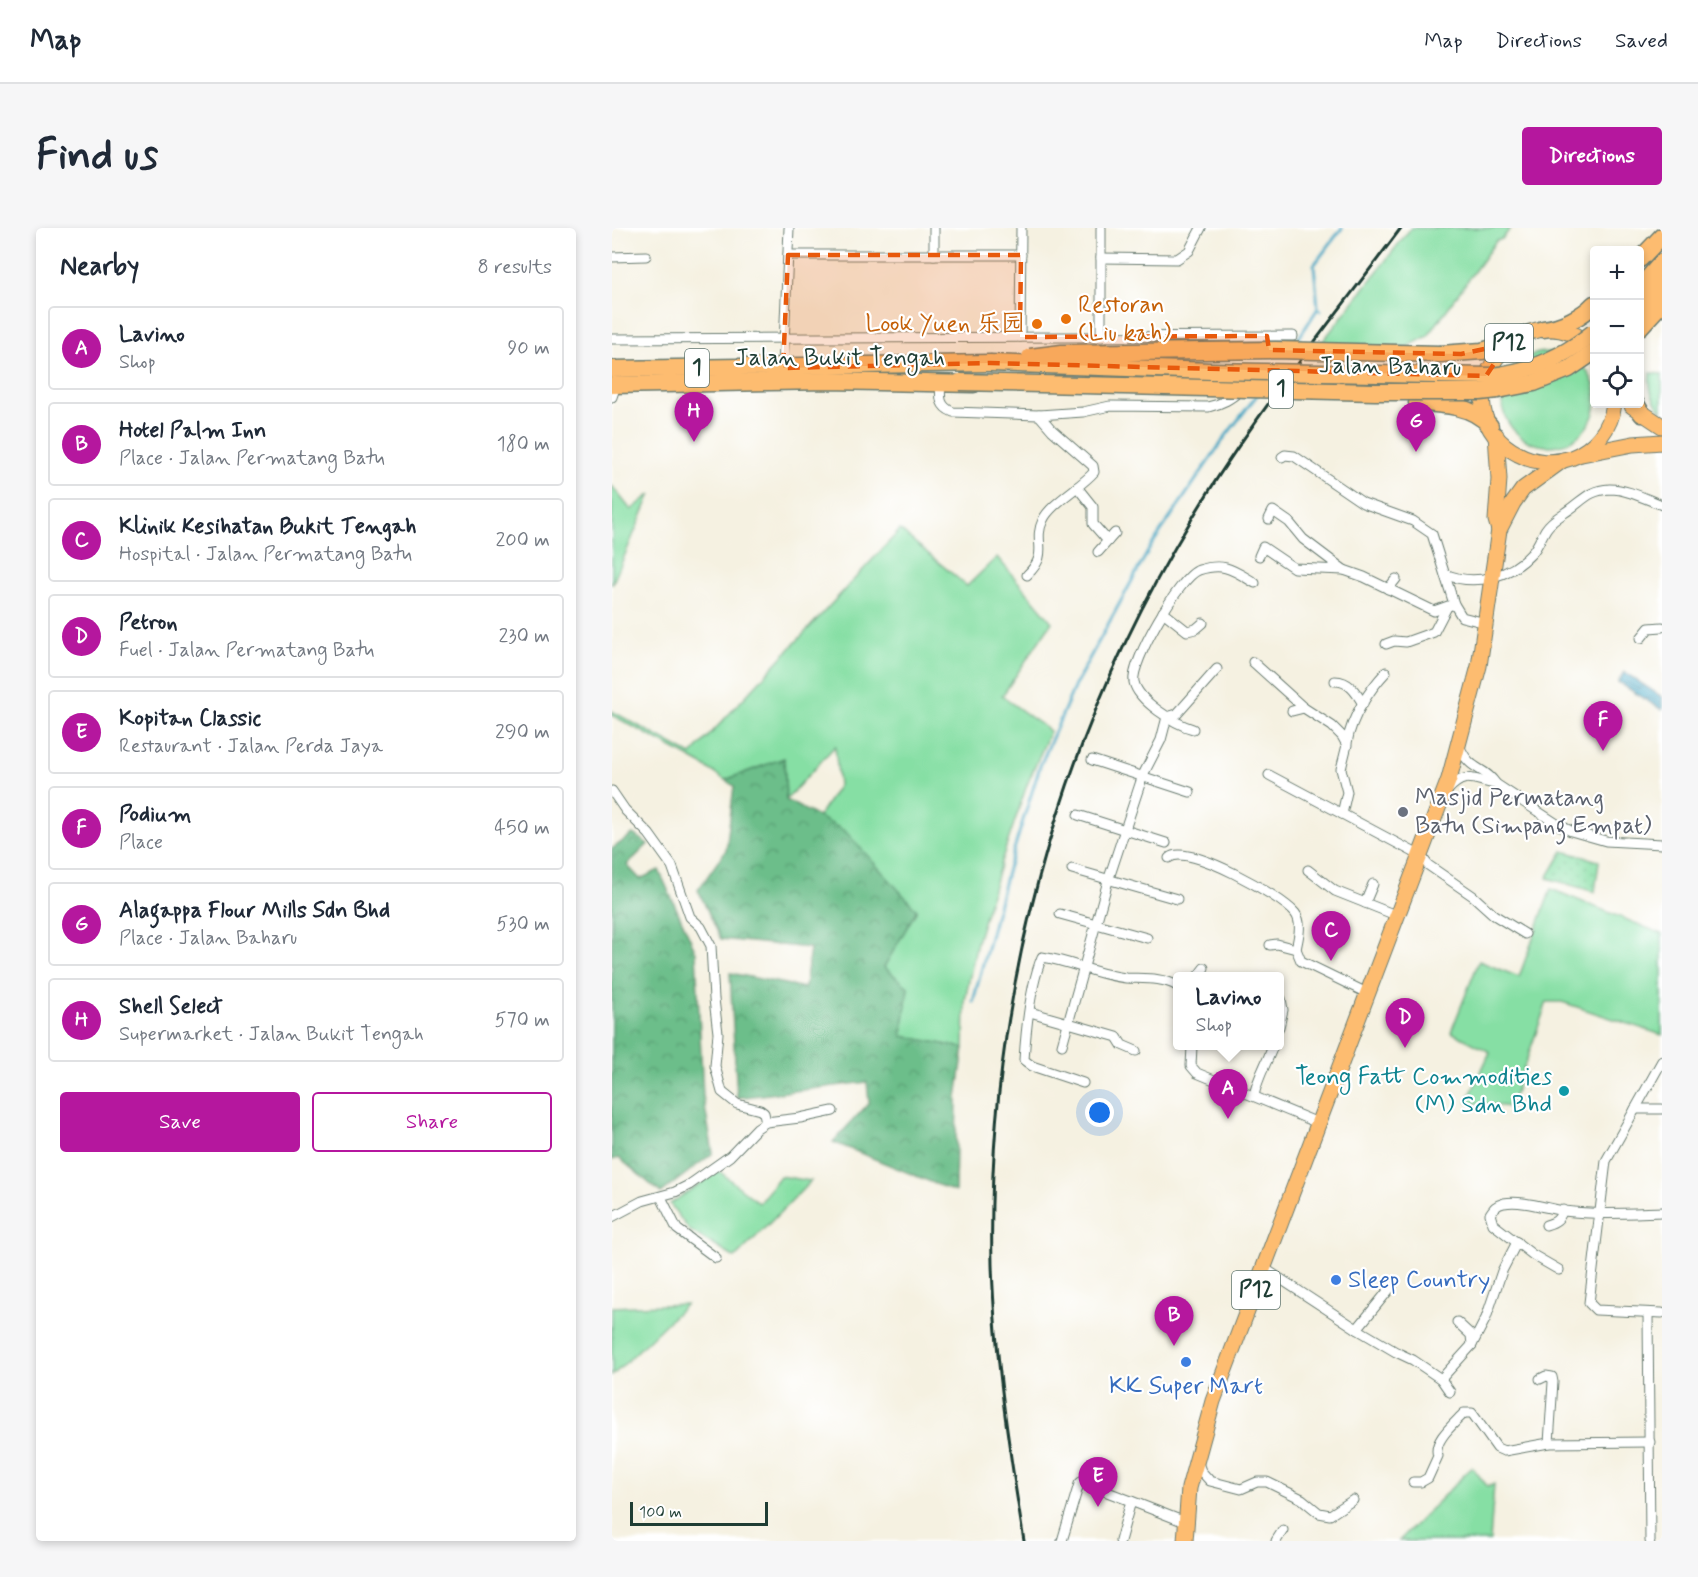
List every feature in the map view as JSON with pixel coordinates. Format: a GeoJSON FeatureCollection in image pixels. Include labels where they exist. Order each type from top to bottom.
{"type":"FeatureCollection","features":[{"type":"Feature","properties":{"kind":"highway"},"geometry":{"type":"LineString","coordinates":[[1644,255],[1662,236]]}},
{"type":"Feature","properties":{"kind":"highway"},"geometry":{"type":"LineString","coordinates":[[1644,282],[1662,262]]}},
{"type":"Feature","properties":{"kind":"highway"},"geometry":{"type":"LineString","coordinates":[[1644,304],[1662,284]]}},
{"type":"Feature","properties":{"kind":"highway"},"geometry":{"type":"LineString","coordinates":[[1644,323],[1662,303]]}},
{"type":"Feature","properties":{"kind":"highway"},"geometry":{"type":"LineString","coordinates":[[1543,329],[1576,318],[1590,307]]}},
{"type":"Feature","properties":{"kind":"highway","name":"Jalan Baharu"},"geometry":{"type":"LineString","coordinates":[[973,363],[1256,372],[1491,376],[1538,365],[1567,351],[1590,335]]}},
{"type":"Feature","properties":{"kind":"highway"},"geometry":{"type":"LineString","coordinates":[[990,363],[1062,352],[1275,350],[1440,354],[1482,351],[1508,344]]}},
{"type":"Feature","properties":{"kind":"highway","name":"Jalan Baharu"},"geometry":{"type":"LineString","coordinates":[[960,382],[1375,392],[1480,392],[1534,383],[1569,369],[1590,353]]}},
{"type":"Feature","properties":{"kind":"highway","name":"Jalan Bukit Tengah"},"geometry":{"type":"LineString","coordinates":[[613,384],[783,368],[973,363]]}},
{"type":"Feature","properties":{"kind":"highway"},"geometry":{"type":"LineString","coordinates":[[960,382],[1071,395],[1242,397],[1445,405],[1478,416],[1493,431]]}},
{"type":"Feature","properties":{"kind":"highway","name":"Jalan Bukit Tengah"},"geometry":{"type":"LineString","coordinates":[[613,384],[960,382]]}},
{"type":"Feature","properties":{"kind":"main road","name":"P12"},"geometry":{"type":"LineString","coordinates":[[1499,530],[1496,520],[1499,479],[1493,431],[1483,403],[1485,378],[1492,363],[1508,344],[1521,336],[1543,329],[1570,333],[1590,345]]}},
{"type":"Feature","properties":{"kind":"main road","name":"P12"},"geometry":{"type":"LineString","coordinates":[[1493,431],[1507,447],[1521,456],[1546,462],[1563,460],[1580,454],[1593,444],[1604,432],[1613,408]]}},
{"type":"Feature","properties":{"kind":"main road"},"geometry":{"type":"LineString","coordinates":[[1639,409],[1662,426]]}},
{"type":"Feature","properties":{"kind":"main road"},"geometry":{"type":"LineString","coordinates":[[1580,454],[1633,444],[1662,442]]}},
{"type":"Feature","properties":{"kind":"main road","name":"P12"},"geometry":{"type":"LineString","coordinates":[[1185,1541],[1189,1488],[1214,1401],[1421,856],[1459,745],[1477,673],[1499,530],[1523,489],[1563,460]]}},
{"type":"Feature","properties":{"kind":"street"},"geometry":{"type":"LineString","coordinates":[[783,368],[789,228]]}},
{"type":"Feature","properties":{"kind":"street"},"geometry":{"type":"LineString","coordinates":[[934,228],[934,255]]}},
{"type":"Feature","properties":{"kind":"street"},"geometry":{"type":"LineString","coordinates":[[1020,337],[1021,228]]}},
{"type":"Feature","properties":{"kind":"street"},"geometry":{"type":"LineString","coordinates":[[1101,228],[1101,337]]}},
{"type":"Feature","properties":{"kind":"street"},"geometry":{"type":"LineString","coordinates":[[1101,258],[1177,259],[1189,251],[1200,228]]}},
{"type":"Feature","properties":{"kind":"street"},"geometry":{"type":"LineString","coordinates":[[788,255],[1020,255]]}},
{"type":"Feature","properties":{"kind":"street"},"geometry":{"type":"LineString","coordinates":[[612,257],[646,256]]}},
{"type":"Feature","properties":{"kind":"street"},"geometry":{"type":"LineString","coordinates":[[941,382],[940,401],[946,410],[953,412],[1039,415],[1083,412],[1110,406],[1208,407],[1230,399],[1253,378],[1267,352],[1267,336]]}},
{"type":"Feature","properties":{"kind":"street"},"geometry":{"type":"LineString","coordinates":[[612,339],[1293,336]]}},
{"type":"Feature","properties":{"kind":"street"},"geometry":{"type":"LineString","coordinates":[[1027,575],[1037,566],[1040,556],[1039,532],[1043,518],[1094,472],[1093,466],[1046,425],[1039,415]]}},
{"type":"Feature","properties":{"kind":"street"},"geometry":{"type":"LineString","coordinates":[[1282,457],[1285,454],[1294,456],[1363,503],[1413,521],[1432,534],[1445,574],[1450,605],[1462,617],[1486,623]]}},
{"type":"Feature","properties":{"kind":"street"},"geometry":{"type":"LineString","coordinates":[[1077,487],[1093,507],[1093,524],[1108,541]]}},
{"type":"Feature","properties":{"kind":"street"},"geometry":{"type":"LineString","coordinates":[[1445,574],[1457,579],[1492,579],[1508,572],[1531,554],[1543,538],[1546,529],[1561,514],[1569,511],[1585,496],[1608,489],[1620,490],[1662,505]]}},
{"type":"Feature","properties":{"kind":"street"},"geometry":{"type":"LineString","coordinates":[[1269,519],[1273,511],[1288,522],[1302,539],[1344,570],[1434,611],[1450,605]]}},
{"type":"Feature","properties":{"kind":"street"},"geometry":{"type":"LineString","coordinates":[[1098,552],[1116,533]]}},
{"type":"Feature","properties":{"kind":"street"},"geometry":{"type":"LineString","coordinates":[[1259,556],[1263,547],[1294,568],[1344,570]]}},
{"type":"Feature","properties":{"kind":"street"},"geometry":{"type":"LineString","coordinates":[[1193,729],[1167,717],[1144,700],[1133,680],[1136,665],[1169,600],[1197,570],[1225,566],[1255,583]]}},
{"type":"Feature","properties":{"kind":"street"},"geometry":{"type":"LineString","coordinates":[[1388,589],[1396,579]]}},
{"type":"Feature","properties":{"kind":"street"},"geometry":{"type":"LineString","coordinates":[[1386,644],[1394,640],[1406,642],[1434,632],[1450,605]]}},
{"type":"Feature","properties":{"kind":"street"},"geometry":{"type":"LineString","coordinates":[[1163,612],[1187,631],[1196,629],[1203,623]]}},
{"type":"Feature","properties":{"kind":"street"},"geometry":{"type":"LineString","coordinates":[[1641,638],[1649,628],[1662,627]]}},
{"type":"Feature","properties":{"kind":"street"},"geometry":{"type":"LineString","coordinates":[[1252,662],[1304,708],[1332,726],[1347,745]]}},
{"type":"Feature","properties":{"kind":"street"},"geometry":{"type":"LineString","coordinates":[[1167,717],[1177,714],[1217,669]]}},
{"type":"Feature","properties":{"kind":"street"},"geometry":{"type":"LineString","coordinates":[[1342,814],[1347,792],[1341,769],[1349,731],[1374,684],[1386,672]]}},
{"type":"Feature","properties":{"kind":"street"},"geometry":{"type":"LineString","coordinates":[[1335,681],[1343,681],[1353,689],[1364,704]]}},
{"type":"Feature","properties":{"kind":"street"},"geometry":{"type":"LineString","coordinates":[[1292,711],[1304,708]]}},
{"type":"Feature","properties":{"kind":"street"},"geometry":{"type":"LineString","coordinates":[[1062,1045],[1108,881],[1143,775],[1161,740],[1167,717]]}},
{"type":"Feature","properties":{"kind":"street"},"geometry":{"type":"LineString","coordinates":[[1459,745],[1468,762],[1557,825],[1606,841],[1662,844]]}},
{"type":"Feature","properties":{"kind":"street"},"geometry":{"type":"LineString","coordinates":[[1092,760],[1190,792]]}},
{"type":"Feature","properties":{"kind":"street"},"geometry":{"type":"LineString","coordinates":[[1269,775],[1421,856],[1428,865],[1473,896],[1494,915],[1525,934]]}},
{"type":"Feature","properties":{"kind":"street"},"geometry":{"type":"LineString","coordinates":[[1443,795],[1463,778],[1469,777],[1497,784]]}},
{"type":"Feature","properties":{"kind":"street"},"geometry":{"type":"LineString","coordinates":[[612,791],[649,834],[672,866],[690,917],[700,927],[711,946],[718,1033],[715,1066],[722,1092],[736,1104],[760,1110],[764,1113],[766,1122]]}},
{"type":"Feature","properties":{"kind":"street"},"geometry":{"type":"LineString","coordinates":[[1078,815],[1166,843]]}},
{"type":"Feature","properties":{"kind":"street"},"geometry":{"type":"LineString","coordinates":[[1169,858],[1180,854],[1196,858],[1238,874],[1270,894],[1296,914],[1299,927],[1296,949],[1301,961],[1369,994]]}},
{"type":"Feature","properties":{"kind":"street"},"geometry":{"type":"LineString","coordinates":[[1072,869],[1177,899]]}},
{"type":"Feature","properties":{"kind":"street"},"geometry":{"type":"LineString","coordinates":[[1308,870],[1335,891],[1398,916]]}},
{"type":"Feature","properties":{"kind":"street"},"geometry":{"type":"LineString","coordinates":[[1365,903],[1373,884]]}},
{"type":"Feature","properties":{"kind":"street"},"geometry":{"type":"LineString","coordinates":[[1060,914],[1096,922],[1147,938]]}},
{"type":"Feature","properties":{"kind":"street"},"geometry":{"type":"LineString","coordinates":[[1270,945],[1277,944],[1296,949]]}},
{"type":"Feature","properties":{"kind":"street"},"geometry":{"type":"LineString","coordinates":[[1083,1083],[1032,1066],[1023,1060],[1038,967],[1042,957],[1124,978],[1173,983]]}},
{"type":"Feature","properties":{"kind":"street"},"geometry":{"type":"LineString","coordinates":[[1030,1012],[1117,1037],[1122,1045],[1136,1051]]}},
{"type":"Feature","properties":{"kind":"street"},"geometry":{"type":"LineString","coordinates":[[1192,1050],[1191,1066],[1197,1073],[1318,1123]]}},
{"type":"Feature","properties":{"kind":"street"},"geometry":{"type":"LineString","coordinates":[[1254,1096],[1257,1081],[1272,1050]]}},
{"type":"Feature","properties":{"kind":"street"},"geometry":{"type":"LineString","coordinates":[[1662,1061],[1606,1161],[1589,1303],[1596,1310],[1662,1313]]}},
{"type":"Feature","properties":{"kind":"street"},"geometry":{"type":"LineString","coordinates":[[1635,1109],[1662,1109]]}},
{"type":"Feature","properties":{"kind":"street"},"geometry":{"type":"LineString","coordinates":[[612,1217],[642,1201],[675,1192],[699,1179],[729,1156],[766,1122],[833,1111]]}},
{"type":"Feature","properties":{"kind":"street"},"geometry":{"type":"LineString","coordinates":[[661,1197],[677,1229],[716,1258]]}},
{"type":"Feature","properties":{"kind":"street"},"geometry":{"type":"LineString","coordinates":[[1559,1270],[1533,1255],[1493,1224],[1490,1214],[1495,1207],[1512,1203],[1600,1213],[1662,1212]]}},
{"type":"Feature","properties":{"kind":"street"},"geometry":{"type":"LineString","coordinates":[[1546,1225],[1560,1219],[1563,1210]]}},
{"type":"Feature","properties":{"kind":"street"},"geometry":{"type":"LineString","coordinates":[[1441,1379],[1472,1345],[1486,1318],[1502,1271],[1516,1242]]}},
{"type":"Feature","properties":{"kind":"street"},"geometry":{"type":"LineString","coordinates":[[1264,1268],[1357,1329],[1413,1360],[1441,1379],[1450,1392]]}},
{"type":"Feature","properties":{"kind":"street"},"geometry":{"type":"LineString","coordinates":[[1357,1329],[1392,1286]]}},
{"type":"Feature","properties":{"kind":"street"},"geometry":{"type":"LineString","coordinates":[[1648,1313],[1650,1541]]}},
{"type":"Feature","properties":{"kind":"street"},"geometry":{"type":"LineString","coordinates":[[1457,1322],[1471,1335],[1472,1345]]}},
{"type":"Feature","properties":{"kind":"street"},"geometry":{"type":"LineString","coordinates":[[1540,1379],[1546,1376],[1552,1377],[1553,1382],[1549,1443]]}},
{"type":"Feature","properties":{"kind":"street"},"geometry":{"type":"LineString","coordinates":[[1413,1482],[1421,1482],[1428,1478],[1438,1456],[1436,1451],[1438,1443],[1464,1413],[1472,1413],[1497,1448],[1504,1451],[1549,1443],[1650,1442]]}},
{"type":"Feature","properties":{"kind":"street"},"geometry":{"type":"LineString","coordinates":[[1196,1458],[1201,1471],[1210,1482],[1241,1489],[1257,1482],[1267,1482],[1302,1498],[1318,1513],[1330,1515],[1353,1500]]}},
{"type":"Feature","properties":{"kind":"street"},"geometry":{"type":"LineString","coordinates":[[1650,1471],[1662,1471]]}},
{"type":"Feature","properties":{"kind":"street"},"geometry":{"type":"LineString","coordinates":[[1062,1541],[1081,1482],[1185,1522]]}},
{"type":"Feature","properties":{"kind":"street"},"geometry":{"type":"LineString","coordinates":[[1120,1541],[1131,1501]]}},
{"type":"Feature","properties":{"kind":"street"},"geometry":{"type":"LineString","coordinates":[[1276,1541],[1283,1530]]}},
{"type":"Feature","properties":{"kind":"highlighted area"},"geometry":{"type":"Polygon","coordinates":[[[788,255],[1021,255],[1020,337],[1267,336],[1269,350],[1461,354],[1507,344],[1486,376],[990,363],[783,368],[788,255]]]}},
{"type":"Feature","properties":{"kind":"green space"},"geometry":{"type":"Polygon","coordinates":[[[1411,228],[1511,228],[1502,239],[1496,241],[1428,336],[1407,347],[1319,346],[1411,228]]]}},
{"type":"Feature","properties":{"kind":"green space"},"geometry":{"type":"Polygon","coordinates":[[[1540,352],[1558,352],[1583,365],[1590,376],[1590,408],[1596,408],[1583,433],[1558,446],[1540,446],[1515,433],[1502,408],[1502,390],[1515,365],[1540,352]]]}},
{"type":"Feature","properties":{"kind":"green space"},"geometry":{"type":"Polygon","coordinates":[[[1650,373],[1662,374],[1662,411],[1652,393],[1650,373]]]}},
{"type":"Feature","properties":{"kind":"green space"},"geometry":{"type":"Polygon","coordinates":[[[612,486],[631,510],[651,494],[612,585],[612,486]]]}},
{"type":"Feature","properties":{"kind":"green space"},"geometry":{"type":"Polygon","coordinates":[[[900,530],[967,586],[997,557],[1052,622],[1002,696],[1050,731],[1027,785],[977,942],[965,1000],[964,1048],[902,1036],[908,987],[884,967],[845,831],[818,817],[839,785],[835,746],[786,800],[784,758],[725,780],[701,764],[612,715],[612,711],[691,755],[900,530]]]}},
{"type":"Feature","properties":{"kind":"green space"},"geometry":{"type":"Polygon","coordinates":[[[784,758],[786,800],[845,831],[917,910],[884,967],[908,987],[902,1036],[964,1048],[957,1098],[955,1192],[833,1142],[869,1103],[867,1082],[737,1098],[730,973],[805,988],[810,948],[721,939],[698,890],[726,850],[734,786],[725,780],[784,758]]]}},
{"type":"Feature","properties":{"kind":"green space"},"geometry":{"type":"Polygon","coordinates":[[[633,834],[648,844],[627,865],[640,879],[659,870],[696,952],[703,1096],[713,1153],[661,1193],[619,1158],[612,1160],[612,849],[633,834]]]}},
{"type":"Feature","properties":{"kind":"green space"},"geometry":{"type":"Polygon","coordinates":[[[1563,851],[1599,861],[1595,892],[1547,878],[1563,851]]]}},
{"type":"Feature","properties":{"kind":"green space"},"geometry":{"type":"Polygon","coordinates":[[[1551,889],[1662,934],[1662,1035],[1562,1002],[1547,1002],[1510,1107],[1467,1102],[1490,1052],[1451,1032],[1479,961],[1519,977],[1551,889]]]}},
{"type":"Feature","properties":{"kind":"green space"},"geometry":{"type":"Polygon","coordinates":[[[719,1171],[759,1203],[780,1176],[811,1181],[735,1258],[689,1230],[670,1204],[719,1171]]]}},
{"type":"Feature","properties":{"kind":"green space"},"geometry":{"type":"Polygon","coordinates":[[[686,1304],[612,1376],[612,1307],[686,1304]]]}},
{"type":"Feature","properties":{"kind":"green space"},"geometry":{"type":"Polygon","coordinates":[[[1472,1467],[1488,1487],[1494,1484],[1490,1541],[1399,1541],[1472,1467]]]}},
{"type":"Feature","properties":{"kind":"water"},"geometry":{"type":"Polygon","coordinates":[[[1624,672],[1662,697],[1662,710],[1618,682],[1624,672]]]}},
{"type":"Feature","properties":{"kind":"waterway"},"geometry":{"type":"LineString","coordinates":[[1321,311],[1318,308],[1314,265],[1342,228]]}},
{"type":"Feature","properties":{"kind":"waterway"},"geometry":{"type":"LineString","coordinates":[[1295,344],[1318,308]]}},
{"type":"Feature","properties":{"kind":"waterway"},"geometry":{"type":"LineString","coordinates":[[973,1002],[1007,872],[1040,766],[1076,683],[1151,546],[1225,437],[1257,395]]}},
{"type":"Feature","properties":{"kind":"railway"},"geometry":{"type":"LineString","coordinates":[[1024,1541],[1008,1438],[996,1334],[992,1265],[993,1167],[1002,1069],[1017,972],[1039,877],[1068,783],[1103,692],[1145,603],[1193,517],[1241,442],[1401,228]]}},
{"type":"Feature","properties":{"kind":"place","name":"Restoran (Liu kah)"},"geometry":{"type":"Point","coordinates":[1066,319]}},
{"type":"Feature","properties":{"kind":"place","name":"Look Yuen 乐园"},"geometry":{"type":"Point","coordinates":[1037,324]}},
{"type":"Feature","properties":{"kind":"place","name":"Shell Select"},"geometry":{"type":"Point","coordinates":[694,442]}},
{"type":"Feature","properties":{"kind":"place","name":"Alagappa Flour Mills Sdn Bhd"},"geometry":{"type":"Point","coordinates":[1416,452]}},
{"type":"Feature","properties":{"kind":"place","name":"Podium"},"geometry":{"type":"Point","coordinates":[1603,751]}},
{"type":"Feature","properties":{"kind":"place","name":"Masjid Permatang Batu (Simpang Empat)"},"geometry":{"type":"Point","coordinates":[1403,812]}},
{"type":"Feature","properties":{"kind":"place","name":"Klinik Kesihatan Bukit Tengah"},"geometry":{"type":"Point","coordinates":[1331,961]}},
{"type":"Feature","properties":{"kind":"place","name":"Petron"},"geometry":{"type":"Point","coordinates":[1405,1048]}},
{"type":"Feature","properties":{"kind":"place","name":"Teong Fatt Commodities (M) Sdn Bhd"},"geometry":{"type":"Point","coordinates":[1564,1091]}},
{"type":"Feature","properties":{"kind":"place","name":"Lavino"},"geometry":{"type":"Point","coordinates":[1228,1119]}},
{"type":"Feature","properties":{"kind":"place","name":"Sleep Country"},"geometry":{"type":"Point","coordinates":[1336,1280]}},
{"type":"Feature","properties":{"kind":"place","name":"Hotel Palm Inn"},"geometry":{"type":"Point","coordinates":[1174,1346]}},
{"type":"Feature","properties":{"kind":"place","name":"KK Super Mart"},"geometry":{"type":"Point","coordinates":[1186,1362]}},
{"type":"Feature","properties":{"kind":"place","name":"Kopitan Classic"},"geometry":{"type":"Point","coordinates":[1098,1507]}}]}
